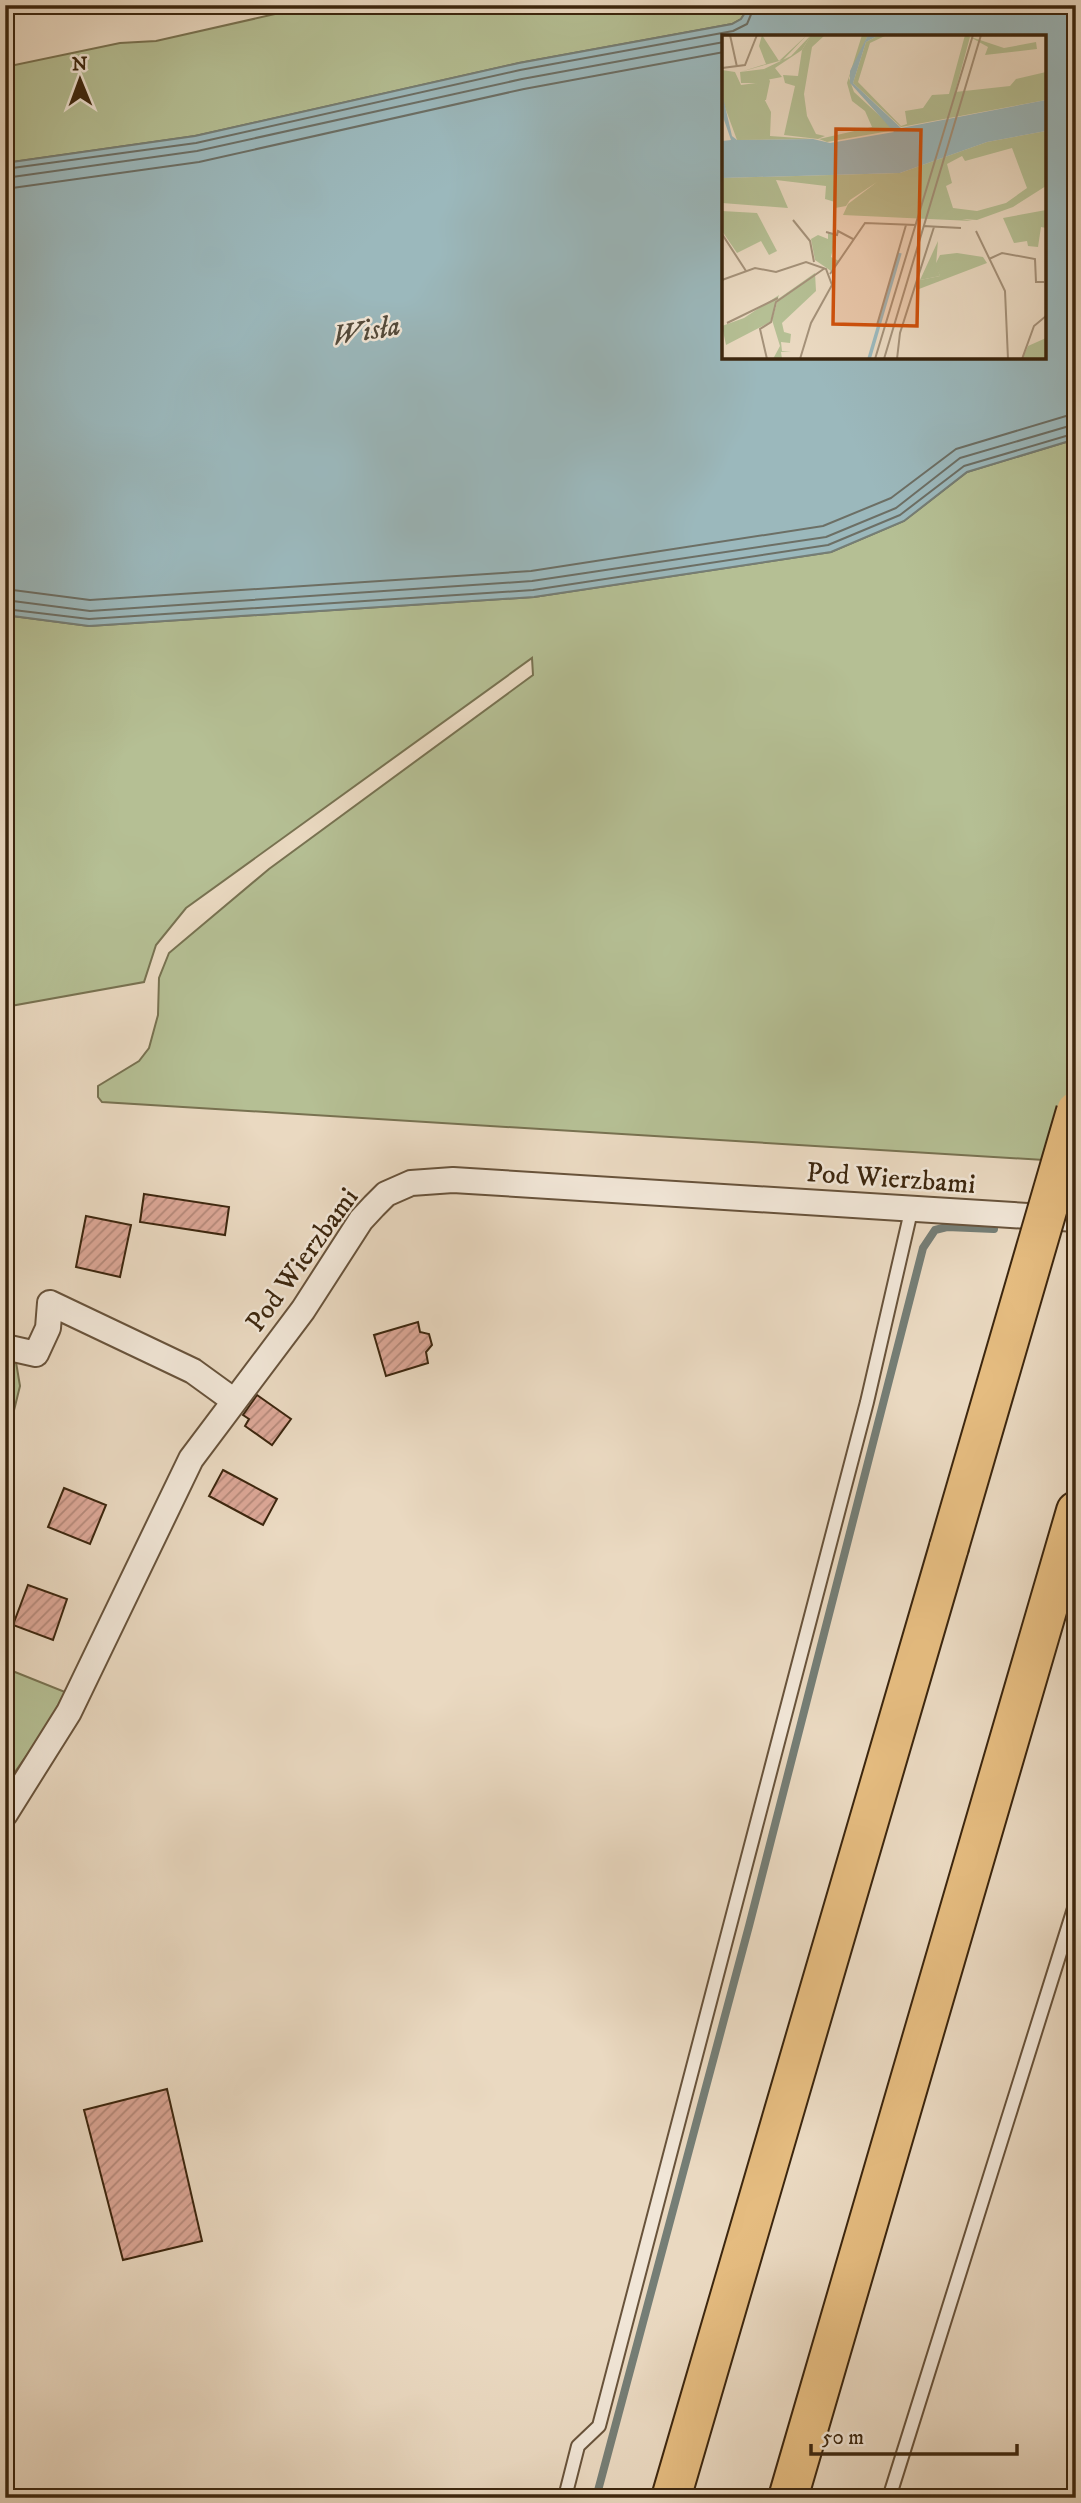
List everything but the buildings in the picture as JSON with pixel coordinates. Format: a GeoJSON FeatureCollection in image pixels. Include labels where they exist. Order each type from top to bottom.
{"type":"FeatureCollection","features":[{"type":"Feature","properties":{"kind":"highway"},"geometry":{"type":"LineString","coordinates":[[671,2498],[1076,1111]]}},
{"type":"Feature","properties":{"kind":"highway"},"geometry":{"type":"LineString","coordinates":[[788,2498],[1072,1523]]}},
{"type":"Feature","properties":{"kind":"street","name":"Pod Wierzbami"},"geometry":{"type":"LineString","coordinates":[[5,1814],[69,1712],[191,1459],[303,1310],[361,1220],[386,1194],[411,1183],[453,1180],[1076,1219]]}},
{"type":"Feature","properties":{"kind":"street"},"geometry":{"type":"LineString","coordinates":[[5,1347],[36,1354],[48,1328],[50,1303],[193,1371],[233,1400]]}},
{"type":"Feature","properties":{"kind":"lane"},"geometry":{"type":"LineString","coordinates":[[566,2493],[578,2446],[599,2426],[603,2412],[867,1402],[912,1207]]}},
{"type":"Feature","properties":{"kind":"lane"},"geometry":{"type":"LineString","coordinates":[[890,2498],[1076,1902]]}},
{"type":"Feature","properties":{"kind":"green space"},"geometry":{"type":"Polygon","coordinates":[[[315,5],[750,5],[741,19],[732,24],[519,63],[195,136],[5,163],[5,67],[120,43],[156,41],[315,5]]]}},
{"type":"Feature","properties":{"kind":"green space"},"geometry":{"type":"Polygon","coordinates":[[[1076,439],[1076,1162],[102,1102],[98,1097],[98,1086],[139,1061],[149,1048],[158,1015],[159,978],[169,953],[269,869],[533,675],[532,658],[186,908],[156,945],[144,982],[5,1007],[5,615],[89,626],[534,597],[831,552],[904,521],[967,472],[1076,439]]]}},
{"type":"Feature","properties":{"kind":"green space"},"geometry":{"type":"Polygon","coordinates":[[[5,1359],[16,1362],[20,1386],[5,1447],[5,1359]]]}},
{"type":"Feature","properties":{"kind":"green space"},"geometry":{"type":"Polygon","coordinates":[[[5,1668],[65,1692],[47,1727],[5,1786],[5,1668]]]}},
{"type":"Feature","properties":{"kind":"water","name":"Wisła"},"geometry":{"type":"Polygon","coordinates":[[[750,5],[1076,5],[1076,439],[967,472],[904,521],[831,552],[534,597],[89,626],[5,615],[5,163],[195,136],[519,63],[732,24],[741,19],[750,5]]]}},
{"type":"Feature","properties":{"kind":"waterway"},"geometry":{"type":"LineString","coordinates":[[596,2498],[749,1926],[923,1248],[935,1230],[947,1227],[994,1229]]}}]}
